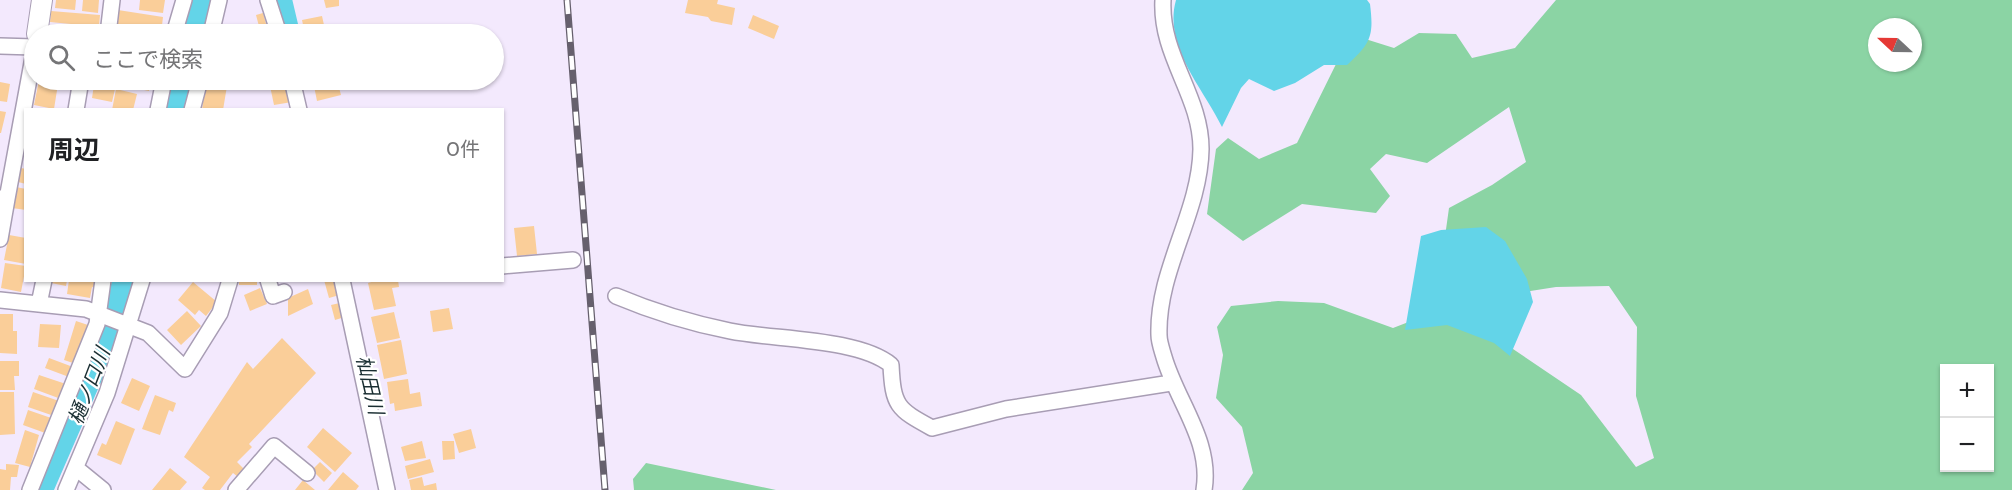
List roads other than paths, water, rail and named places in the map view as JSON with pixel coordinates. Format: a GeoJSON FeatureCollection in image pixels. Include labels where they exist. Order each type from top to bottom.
{"type":"FeatureCollection","features":[{"type":"Feature","properties":{"kind":"street"},"geometry":{"type":"LineString","coordinates":[[38,24],[42,0]]}},
{"type":"Feature","properties":{"kind":"street"},"geometry":{"type":"LineString","coordinates":[[109,24],[112,0]]}},
{"type":"Feature","properties":{"kind":"street"},"geometry":{"type":"LineString","coordinates":[[177,24],[184,0]]}},
{"type":"Feature","properties":{"kind":"street"},"geometry":{"type":"LineString","coordinates":[[213,24],[219,0]]}},
{"type":"Feature","properties":{"kind":"street"},"geometry":{"type":"LineString","coordinates":[[268,0],[276,24]]}},
{"type":"Feature","properties":{"kind":"street"},"geometry":{"type":"LineString","coordinates":[[1164,0],[1162,16],[1170,52],[1197,111],[1201,147],[1198,184],[1161,301],[1159,337],[1171,383],[1192,423],[1206,457],[1204,490]]}},
{"type":"Feature","properties":{"kind":"street"},"geometry":{"type":"LineString","coordinates":[[0,46],[24,49]]}},
{"type":"Feature","properties":{"kind":"street"},"geometry":{"type":"LineString","coordinates":[[0,239],[3,199],[26,90]]}},
{"type":"Feature","properties":{"kind":"street"},"geometry":{"type":"LineString","coordinates":[[76,108],[79,90]]}},
{"type":"Feature","properties":{"kind":"street"},"geometry":{"type":"LineString","coordinates":[[158,108],[162,90]]}},
{"type":"Feature","properties":{"kind":"street"},"geometry":{"type":"LineString","coordinates":[[193,108],[197,90]]}},
{"type":"Feature","properties":{"kind":"street"},"geometry":{"type":"LineString","coordinates":[[294,90],[299,108]]}},
{"type":"Feature","properties":{"kind":"street"},"geometry":{"type":"LineString","coordinates":[[504,266],[573,260]]}},
{"type":"Feature","properties":{"kind":"street"},"geometry":{"type":"LineString","coordinates":[[39,304],[44,282]]}},
{"type":"Feature","properties":{"kind":"street"},"geometry":{"type":"LineString","coordinates":[[30,490],[101,314],[104,282]]}},
{"type":"Feature","properties":{"kind":"street"},"geometry":{"type":"LineString","coordinates":[[66,490],[107,393],[126,324],[141,282]]}},
{"type":"Feature","properties":{"kind":"street"},"geometry":{"type":"LineString","coordinates":[[0,300],[101,314],[148,333],[185,369],[220,314],[229,282]]}},
{"type":"Feature","properties":{"kind":"street"},"geometry":{"type":"LineString","coordinates":[[269,282],[273,296],[284,292]]}},
{"type":"Feature","properties":{"kind":"street"},"geometry":{"type":"LineString","coordinates":[[342,282],[387,490]]}},
{"type":"Feature","properties":{"kind":"street"},"geometry":{"type":"LineString","coordinates":[[616,296],[665,316],[721,329],[878,354],[891,365],[892,394],[905,413],[932,428],[1006,409],[1171,383]]}},
{"type":"Feature","properties":{"kind":"street"},"geometry":{"type":"LineString","coordinates":[[236,490],[274,446],[307,473]]}},
{"type":"Feature","properties":{"kind":"street"},"geometry":{"type":"LineString","coordinates":[[76,468],[103,490]]}},
{"type":"Feature","properties":{"kind":"water"},"geometry":{"type":"Polygon","coordinates":[[[191,0],[212,0],[206,24],[185,24],[191,0]]]}},
{"type":"Feature","properties":{"kind":"water"},"geometry":{"type":"Polygon","coordinates":[[[1176,0],[1367,0],[1370,4],[1371,32],[1361,51],[1347,65],[1324,65],[1295,83],[1274,91],[1249,79],[1241,88],[1222,127],[1180,50],[1173,17],[1176,0]]]}},
{"type":"Feature","properties":{"kind":"water"},"geometry":{"type":"Polygon","coordinates":[[[169,90],[192,90],[187,108],[165,108],[169,90]]]}},
{"type":"Feature","properties":{"kind":"water"},"geometry":{"type":"Polygon","coordinates":[[[1486,227],[1505,241],[1527,279],[1533,302],[1510,356],[1494,343],[1447,325],[1405,330],[1421,236],[1441,230],[1486,227]]]}},
{"type":"Feature","properties":{"kind":"water","name":"樋ノ口川"},"geometry":{"type":"Polygon","coordinates":[[[112,282],[137,282],[108,366],[54,490],[35,490],[105,306],[112,282]]]}},
{"type":"Feature","properties":{"kind":"waterway","name":"杣田川"},"geometry":{"type":"LineString","coordinates":[[279,0],[285,24]]}},
{"type":"Feature","properties":{"kind":"railway"},"geometry":{"type":"LineString","coordinates":[[567,0],[605,490]]}}]}
